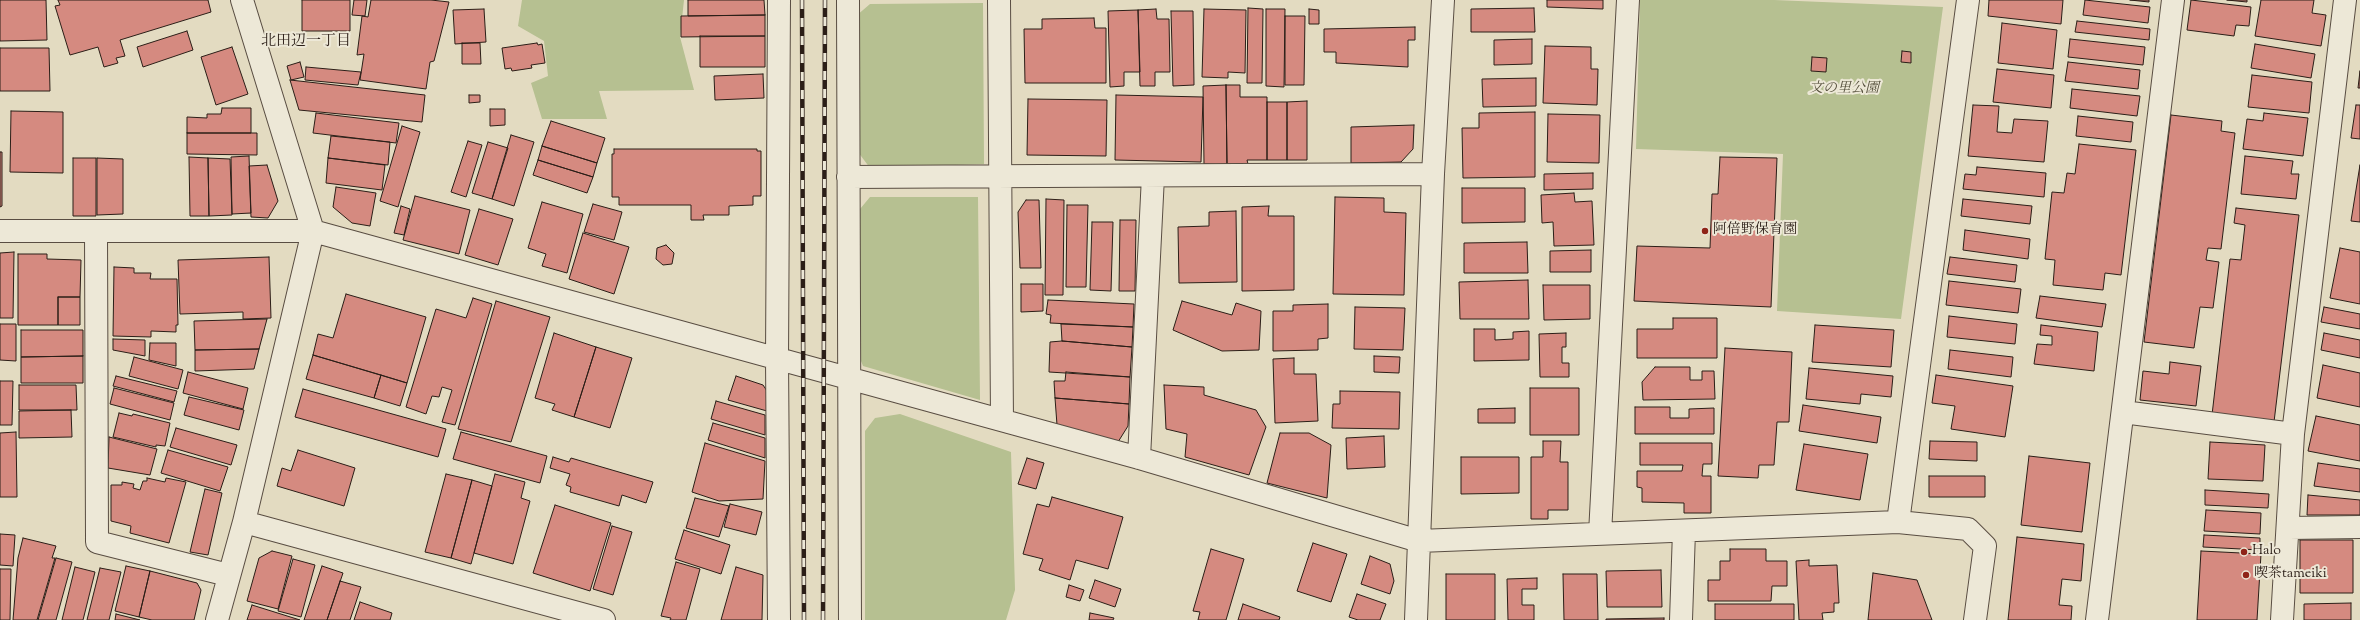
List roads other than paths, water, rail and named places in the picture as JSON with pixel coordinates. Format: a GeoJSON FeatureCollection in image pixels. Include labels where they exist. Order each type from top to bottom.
{"type":"FeatureCollection","features":[{"type":"Feature","properties":{"kind":"street"},"geometry":{"type":"LineString","coordinates":[[217,620],[228,575],[244,522],[313,231],[242,0]]}},
{"type":"Feature","properties":{"kind":"street"},"geometry":{"type":"LineString","coordinates":[[779,0],[777,359],[780,620]]}},
{"type":"Feature","properties":{"kind":"street"},"geometry":{"type":"LineString","coordinates":[[848,0],[848,377],[850,620]]}},
{"type":"Feature","properties":{"kind":"street"},"geometry":{"type":"LineString","coordinates":[[999,0],[999,176],[1002,420]]}},
{"type":"Feature","properties":{"kind":"street"},"geometry":{"type":"LineString","coordinates":[[1416,620],[1433,174],[1443,0]]}},
{"type":"Feature","properties":{"kind":"street"},"geometry":{"type":"LineString","coordinates":[[1600,534],[1628,0]]}},
{"type":"Feature","properties":{"kind":"street"},"geometry":{"type":"LineString","coordinates":[[1898,522],[1968,0]]}},
{"type":"Feature","properties":{"kind":"street"},"geometry":{"type":"LineString","coordinates":[[2097,620],[2173,0]]}},
{"type":"Feature","properties":{"kind":"street"},"geometry":{"type":"LineString","coordinates":[[2282,620],[2289,528],[2293,434],[2346,0]]}},
{"type":"Feature","properties":{"kind":"street"},"geometry":{"type":"LineString","coordinates":[[848,177],[1433,174]]}},
{"type":"Feature","properties":{"kind":"street"},"geometry":{"type":"LineString","coordinates":[[1139,458],[1153,176]]}},
{"type":"Feature","properties":{"kind":"street"},"geometry":{"type":"LineString","coordinates":[[0,231],[313,231],[1139,458],[1419,541],[1898,522],[1968,529],[1985,546],[1975,620]]}},
{"type":"Feature","properties":{"kind":"street"},"geometry":{"type":"LineString","coordinates":[[96,231],[97,542],[228,575]]}},
{"type":"Feature","properties":{"kind":"street"},"geometry":{"type":"LineString","coordinates":[[2123,412],[2293,434]]}},
{"type":"Feature","properties":{"kind":"street"},"geometry":{"type":"LineString","coordinates":[[244,522],[604,620]]}},
{"type":"Feature","properties":{"kind":"street"},"geometry":{"type":"LineString","coordinates":[[2289,528],[2360,527]]}},
{"type":"Feature","properties":{"kind":"street"},"geometry":{"type":"LineString","coordinates":[[1681,620],[1684,531]]}},
{"type":"Feature","properties":{"kind":"railway"},"geometry":{"type":"LineString","coordinates":[[802,0],[804,620]]}},
{"type":"Feature","properties":{"kind":"railway"},"geometry":{"type":"LineString","coordinates":[[823,620],[825,0]]}},
{"type":"Feature","properties":{"kind":"place","name":"阿倍野保育園"},"geometry":{"type":"Point","coordinates":[1705,231]}},
{"type":"Feature","properties":{"kind":"place","name":"Halo"},"geometry":{"type":"Point","coordinates":[2244,552]}},
{"type":"Feature","properties":{"kind":"place","name":"喫茶tameiki"},"geometry":{"type":"Point","coordinates":[2246,575]}},
{"type":"Feature","properties":{"kind":"district","name":"北田辺一丁目"},"geometry":{"type":"Point","coordinates":[306,42]}},
{"type":"Feature","properties":{"kind":"park label","name":"文の里公園"},"geometry":{"type":"Point","coordinates":[1844,90]}}]}
